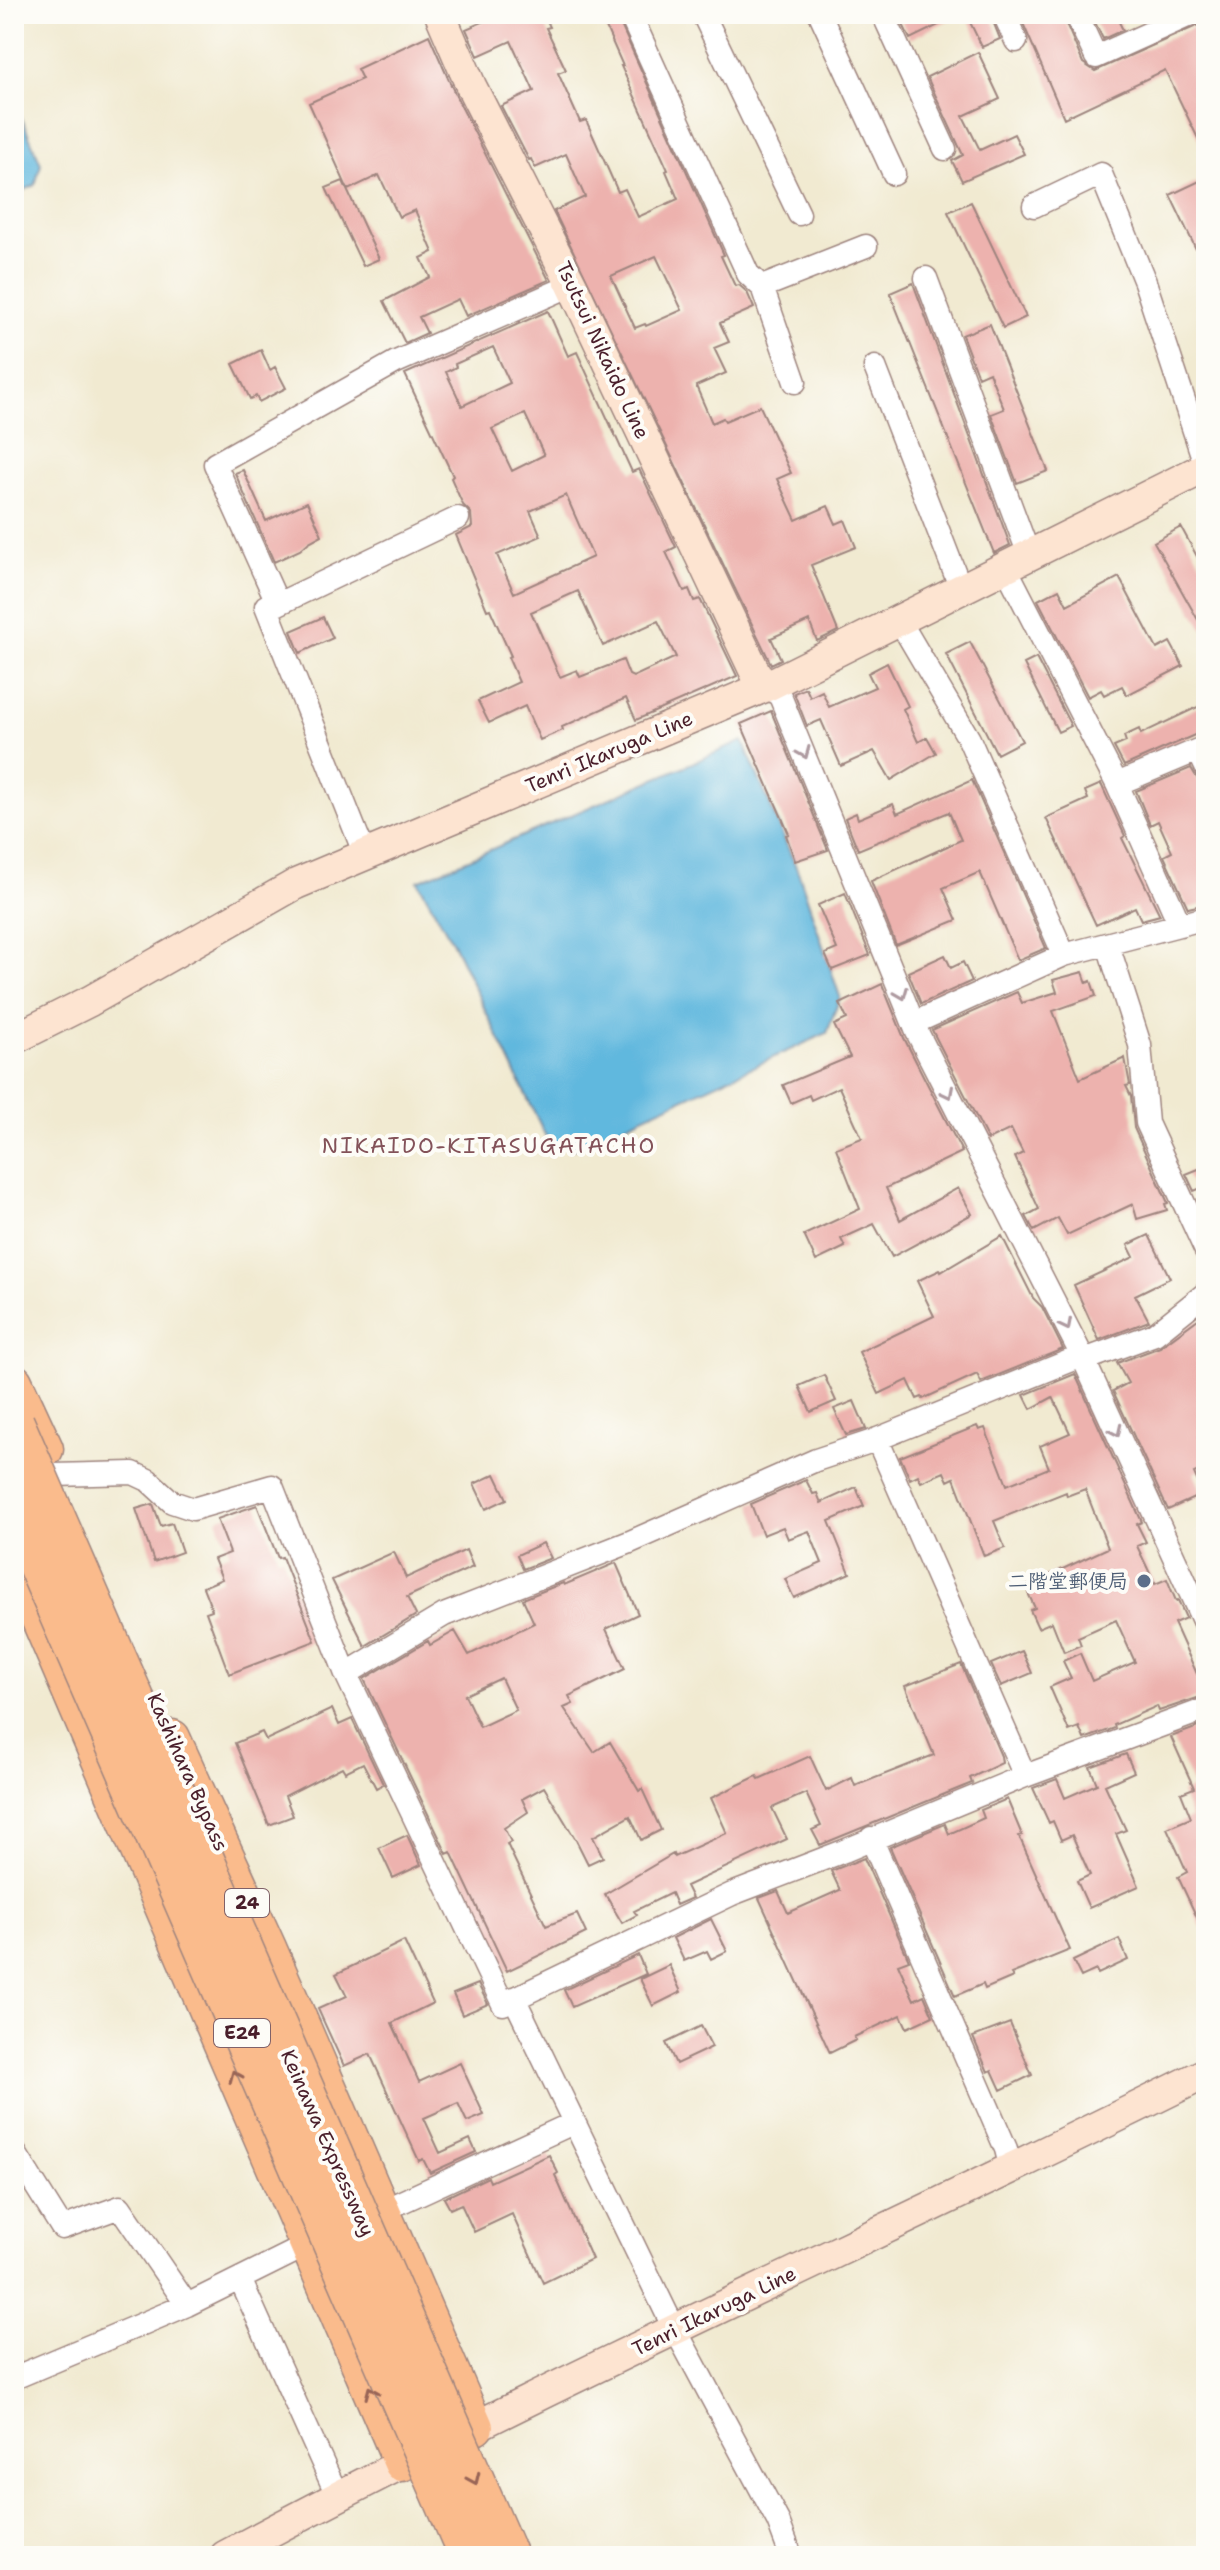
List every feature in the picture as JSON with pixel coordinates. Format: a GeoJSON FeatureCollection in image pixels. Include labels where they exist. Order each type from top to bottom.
{"type":"FeatureCollection","features":[{"type":"Feature","properties":{"kind":"highway","name":"Kashihara Bypass"},"geometry":{"type":"LineString","coordinates":[[14,1382],[268,1948],[475,2427]]}},
{"type":"Feature","properties":{"kind":"highway"},"geometry":{"type":"LineString","coordinates":[[14,1407],[74,1561]]}},
{"type":"Feature","properties":{"kind":"highway","name":"Keinawa Expressway"},"geometry":{"type":"LineString","coordinates":[[14,1423],[507,2556]]}},
{"type":"Feature","properties":{"kind":"highway","name":"Keinawa Expressway"},"geometry":{"type":"LineString","coordinates":[[14,1510],[469,2556]]}},
{"type":"Feature","properties":{"kind":"highway"},"geometry":{"type":"LineString","coordinates":[[14,1560],[402,2463]]}},
{"type":"Feature","properties":{"kind":"main road","name":"Tsutsui Nikaido Line"},"geometry":{"type":"LineString","coordinates":[[447,16],[471,86],[572,285],[756,674],[767,686]]}},
{"type":"Feature","properties":{"kind":"main road","name":"Tenri Ikaruga Line"},"geometry":{"type":"LineString","coordinates":[[14,1039],[103,994],[296,884],[767,686],[1206,467]]}},
{"type":"Feature","properties":{"kind":"main road","name":"Tenri Ikaruga Line"},"geometry":{"type":"LineString","coordinates":[[225,2556],[337,2495],[475,2427],[1206,2073]]}},
{"type":"Feature","properties":{"kind":"street"},"geometry":{"type":"LineString","coordinates":[[630,14],[748,274],[762,287],[795,382]]}},
{"type":"Feature","properties":{"kind":"street"},"geometry":{"type":"LineString","coordinates":[[703,14],[799,214]]}},
{"type":"Feature","properties":{"kind":"street"},"geometry":{"type":"LineString","coordinates":[[820,14],[894,174]]}},
{"type":"Feature","properties":{"kind":"street"},"geometry":{"type":"LineString","coordinates":[[883,14],[945,149]]}},
{"type":"Feature","properties":{"kind":"street"},"geometry":{"type":"LineString","coordinates":[[1004,14],[1016,41]]}},
{"type":"Feature","properties":{"kind":"street"},"geometry":{"type":"LineString","coordinates":[[1076,14],[1096,57],[1192,14]]}},
{"type":"Feature","properties":{"kind":"street"},"geometry":{"type":"LineString","coordinates":[[1034,206],[1101,174],[1145,282],[1206,467]]}},
{"type":"Feature","properties":{"kind":"street"},"geometry":{"type":"LineString","coordinates":[[762,287],[866,246]]}},
{"type":"Feature","properties":{"kind":"street"},"geometry":{"type":"LineString","coordinates":[[926,278],[1017,561],[1180,925]]}},
{"type":"Feature","properties":{"kind":"street"},"geometry":{"type":"LineString","coordinates":[[278,604],[215,464],[396,362],[572,285]]}},
{"type":"Feature","properties":{"kind":"street"},"geometry":{"type":"LineString","coordinates":[[875,367],[961,589]]}},
{"type":"Feature","properties":{"kind":"street"},"geometry":{"type":"LineString","coordinates":[[365,855],[266,606],[278,604],[458,518]]}},
{"type":"Feature","properties":{"kind":"street"},"geometry":{"type":"LineString","coordinates":[[899,620],[969,739],[1064,955]]}},
{"type":"Feature","properties":{"kind":"street"},"geometry":{"type":"LineString","coordinates":[[767,686],[780,696],[914,1023],[1083,1358],[1206,1627]]}},
{"type":"Feature","properties":{"kind":"street"},"geometry":{"type":"LineString","coordinates":[[1117,784],[1198,750],[1206,767]]}},
{"type":"Feature","properties":{"kind":"street"},"geometry":{"type":"LineString","coordinates":[[914,1023],[1064,955],[1206,918]]}},
{"type":"Feature","properties":{"kind":"street"},"geometry":{"type":"LineString","coordinates":[[1108,945],[1140,1045],[1147,1123],[1206,1251]]}},
{"type":"Feature","properties":{"kind":"street"},"geometry":{"type":"LineString","coordinates":[[346,1674],[444,1615],[630,1542],[816,1460],[1083,1358],[1155,1334],[1206,1293]]}},
{"type":"Feature","properties":{"kind":"street"},"geometry":{"type":"LineString","coordinates":[[877,1439],[1025,1776]]}},
{"type":"Feature","properties":{"kind":"street"},"geometry":{"type":"LineString","coordinates":[[14,1476],[133,1473],[148,1480],[172,1502],[193,1509],[272,1486],[346,1674],[503,2004],[732,1894],[1025,1776],[1206,1709]]}},
{"type":"Feature","properties":{"kind":"street"},"geometry":{"type":"LineString","coordinates":[[871,1838],[1006,2149],[1011,2170]]}},
{"type":"Feature","properties":{"kind":"street"},"geometry":{"type":"LineString","coordinates":[[514,1998],[675,2329],[778,2521],[791,2556]]}},
{"type":"Feature","properties":{"kind":"street"},"geometry":{"type":"LineString","coordinates":[[14,2378],[187,2305],[308,2244],[573,2123]]}},
{"type":"Feature","properties":{"kind":"street"},"geometry":{"type":"LineString","coordinates":[[14,2151],[62,2228],[120,2207],[187,2305]]}},
{"type":"Feature","properties":{"kind":"street"},"geometry":{"type":"LineString","coordinates":[[240,2279],[337,2495]]}},
{"type":"Feature","properties":{"kind":"water"},"geometry":{"type":"Polygon","coordinates":[[[14,100],[41,164],[35,185],[14,195],[14,100]]]}},
{"type":"Feature","properties":{"kind":"water"},"geometry":{"type":"Polygon","coordinates":[[[743,741],[799,874],[840,997],[827,1033],[573,1149],[549,1143],[452,941],[418,881],[743,741]]]}},
{"type":"Feature","properties":{"kind":"building"},"geometry":{"type":"Polygon","coordinates":[[[501,14],[544,14],[550,27],[546,28],[566,70],[558,73],[580,122],[586,120],[618,192],[625,189],[638,217],[678,199],[600,14],[616,14],[735,286],[739,285],[747,292],[754,308],[720,323],[729,342],[714,348],[726,373],[696,386],[712,423],[723,418],[725,421],[760,406],[791,473],[777,479],[796,520],[828,506],[836,524],[845,520],[856,547],[811,565],[838,631],[817,641],[809,621],[771,638],[781,659],[771,664],[554,211],[585,197],[566,154],[535,168],[501,106],[534,91],[511,41],[478,56],[466,29],[501,14]],[[656,256],[611,276],[635,328],[682,310],[656,256]]]}},
{"type":"Feature","properties":{"kind":"building"},"geometry":{"type":"Polygon","coordinates":[[[898,14],[961,14],[910,39],[898,14]]]}},
{"type":"Feature","properties":{"kind":"building"},"geometry":{"type":"Polygon","coordinates":[[[966,14],[990,14],[1000,39],[982,47],[966,14]]]}},
{"type":"Feature","properties":{"kind":"building"},"geometry":{"type":"Polygon","coordinates":[[[1019,14],[1062,14],[1083,63],[1095,71],[1201,24],[1206,35],[1206,155],[1165,70],[1064,118],[1019,14]]]}},
{"type":"Feature","properties":{"kind":"building"},"geometry":{"type":"Polygon","coordinates":[[[1091,14],[1115,14],[1123,30],[1103,39],[1091,14]]]}},
{"type":"Feature","properties":{"kind":"building"},"geometry":{"type":"Polygon","coordinates":[[[429,35],[455,94],[549,280],[466,316],[458,299],[419,317],[427,333],[405,343],[384,301],[430,277],[421,258],[433,252],[415,210],[399,217],[379,175],[348,190],[309,103],[362,79],[357,69],[429,35]]]}},
{"type":"Feature","properties":{"kind":"building"},"geometry":{"type":"Polygon","coordinates":[[[978,52],[1000,99],[963,116],[980,150],[1014,134],[1024,154],[962,181],[952,161],[963,155],[927,77],[978,52]]]}},
{"type":"Feature","properties":{"kind":"building"},"geometry":{"type":"Polygon","coordinates":[[[1206,178],[1206,270],[1170,195],[1206,178]]]}},
{"type":"Feature","properties":{"kind":"building"},"geometry":{"type":"Polygon","coordinates":[[[343,181],[379,259],[363,266],[326,188],[343,181]]]}},
{"type":"Feature","properties":{"kind":"building"},"geometry":{"type":"Polygon","coordinates":[[[971,202],[1026,317],[1003,328],[948,212],[971,202]]]}},
{"type":"Feature","properties":{"kind":"building"},"geometry":{"type":"Polygon","coordinates":[[[913,283],[1010,545],[994,553],[890,293],[913,283]]]}},
{"type":"Feature","properties":{"kind":"building"},"geometry":{"type":"Polygon","coordinates":[[[548,311],[568,356],[577,352],[632,472],[639,469],[676,547],[666,552],[684,591],[689,589],[694,601],[700,599],[737,676],[636,720],[626,698],[540,740],[525,706],[489,723],[478,701],[519,682],[508,657],[511,656],[490,609],[487,610],[456,535],[472,527],[471,513],[463,505],[451,478],[453,476],[405,374],[548,311]],[[493,347],[455,364],[456,367],[446,372],[462,406],[510,383],[493,347]],[[525,414],[492,429],[512,471],[544,455],[525,414]],[[566,495],[530,511],[541,536],[497,555],[514,593],[593,557],[566,495]],[[578,591],[531,612],[560,677],[577,670],[580,677],[623,660],[629,675],[633,677],[676,657],[658,621],[603,646],[578,591]]]}},
{"type":"Feature","properties":{"kind":"building"},"geometry":{"type":"Polygon","coordinates":[[[990,324],[1048,471],[1017,483],[991,414],[1004,409],[989,372],[978,377],[962,335],[990,324]]]}},
{"type":"Feature","properties":{"kind":"building"},"geometry":{"type":"Polygon","coordinates":[[[261,350],[270,370],[275,367],[286,388],[259,402],[256,396],[250,399],[233,364],[261,350]]]}},
{"type":"Feature","properties":{"kind":"building"},"geometry":{"type":"Polygon","coordinates":[[[243,470],[266,521],[307,502],[322,535],[274,562],[235,473],[243,470]]]}},
{"type":"Feature","properties":{"kind":"building"},"geometry":{"type":"Polygon","coordinates":[[[1181,527],[1200,562],[1206,559],[1206,634],[1154,542],[1181,527]]]}},
{"type":"Feature","properties":{"kind":"building"},"geometry":{"type":"Polygon","coordinates":[[[1119,577],[1157,649],[1170,642],[1183,666],[1127,695],[1122,686],[1104,695],[1101,690],[1088,697],[1038,600],[1059,589],[1067,605],[1119,577]]]}},
{"type":"Feature","properties":{"kind":"building"},"geometry":{"type":"Polygon","coordinates":[[[323,617],[333,638],[300,653],[291,631],[323,617]]]}},
{"type":"Feature","properties":{"kind":"building"},"geometry":{"type":"Polygon","coordinates":[[[970,642],[1022,741],[997,754],[946,654],[970,642]]]}},
{"type":"Feature","properties":{"kind":"building"},"geometry":{"type":"Polygon","coordinates":[[[1036,658],[1071,726],[1058,732],[1024,664],[1036,658]]]}},
{"type":"Feature","properties":{"kind":"building"},"geometry":{"type":"Polygon","coordinates":[[[887,663],[908,706],[903,709],[918,742],[927,737],[936,753],[891,780],[874,751],[841,766],[821,720],[807,726],[794,693],[806,688],[810,697],[822,691],[829,707],[875,687],[868,673],[887,663]]]}},
{"type":"Feature","properties":{"kind":"building"},"geometry":{"type":"Polygon","coordinates":[[[1206,703],[1206,730],[1124,766],[1114,747],[1126,742],[1124,736],[1139,729],[1141,734],[1206,703]]]}},
{"type":"Feature","properties":{"kind":"building"},"geometry":{"type":"Polygon","coordinates":[[[771,711],[828,850],[795,861],[786,835],[789,834],[741,724],[771,711]]]}},
{"type":"Feature","properties":{"kind":"building"},"geometry":{"type":"Polygon","coordinates":[[[1191,768],[1206,793],[1206,904],[1188,908],[1164,856],[1172,852],[1158,821],[1150,825],[1136,791],[1191,768]]]}},
{"type":"Feature","properties":{"kind":"building"},"geometry":{"type":"Polygon","coordinates":[[[972,780],[1046,948],[1018,960],[980,872],[943,888],[957,920],[896,945],[871,881],[961,840],[949,812],[858,850],[845,818],[856,813],[858,819],[893,804],[897,814],[972,780]]]}},
{"type":"Feature","properties":{"kind":"building"},"geometry":{"type":"Polygon","coordinates":[[[1101,784],[1125,836],[1122,838],[1160,915],[1141,920],[1135,907],[1096,925],[1046,818],[1088,799],[1085,791],[1101,784]]]}},
{"type":"Feature","properties":{"kind":"building"},"geometry":{"type":"Polygon","coordinates":[[[845,893],[870,955],[832,970],[825,954],[837,949],[818,905],[845,893]]]}},
{"type":"Feature","properties":{"kind":"building"},"geometry":{"type":"Polygon","coordinates":[[[945,955],[951,968],[963,962],[972,981],[921,1004],[908,972],[945,955]]]}},
{"type":"Feature","properties":{"kind":"building"},"geometry":{"type":"Polygon","coordinates":[[[1083,972],[1087,983],[1091,981],[1096,996],[1053,1011],[1080,1079],[1125,1058],[1130,1085],[1126,1086],[1131,1096],[1134,1128],[1168,1203],[1165,1204],[1167,1210],[1137,1219],[1133,1204],[1067,1235],[1058,1218],[1034,1231],[1026,1216],[1039,1209],[1015,1157],[1023,1153],[1011,1129],[988,1140],[932,1030],[1017,992],[1022,1003],[1057,992],[1053,980],[1083,972]]]}},
{"type":"Feature","properties":{"kind":"building"},"geometry":{"type":"Polygon","coordinates":[[[882,984],[904,1038],[962,1152],[886,1188],[900,1220],[958,1188],[972,1214],[892,1257],[874,1224],[841,1239],[845,1247],[816,1261],[804,1235],[860,1209],[836,1148],[862,1138],[839,1087],[811,1100],[809,1095],[791,1103],[783,1085],[850,1057],[834,1025],[847,1019],[840,1004],[882,984]]]}},
{"type":"Feature","properties":{"kind":"building"},"geometry":{"type":"Polygon","coordinates":[[[1206,1166],[1206,1186],[1194,1191],[1186,1174],[1206,1166]]]}},
{"type":"Feature","properties":{"kind":"building"},"geometry":{"type":"Polygon","coordinates":[[[1149,1235],[1170,1278],[1135,1295],[1149,1321],[1099,1340],[1074,1285],[1134,1257],[1128,1245],[1149,1235]]]}},
{"type":"Feature","properties":{"kind":"building"},"geometry":{"type":"Polygon","coordinates":[[[1002,1236],[1063,1349],[981,1382],[977,1374],[923,1399],[917,1399],[908,1380],[879,1394],[859,1352],[934,1316],[917,1281],[941,1272],[1002,1236]]]}},
{"type":"Feature","properties":{"kind":"building"},"geometry":{"type":"Polygon","coordinates":[[[1198,1319],[1206,1334],[1206,1468],[1194,1473],[1203,1494],[1168,1510],[1113,1391],[1128,1383],[1117,1363],[1160,1347],[1198,1319]]]}},
{"type":"Feature","properties":{"kind":"building"},"geometry":{"type":"Polygon","coordinates":[[[1075,1374],[1142,1522],[1137,1524],[1146,1542],[1137,1546],[1155,1584],[1167,1579],[1186,1618],[1174,1623],[1197,1674],[1206,1671],[1206,1695],[1159,1711],[1157,1706],[1114,1725],[1115,1728],[1084,1739],[1079,1727],[1069,1731],[1050,1687],[1071,1678],[1063,1661],[1080,1653],[1092,1681],[1135,1662],[1116,1620],[1078,1637],[1081,1645],[1064,1652],[1052,1622],[1038,1628],[1030,1610],[1035,1608],[1028,1585],[1108,1548],[1085,1489],[1067,1496],[1066,1492],[994,1521],[1005,1548],[984,1556],[954,1478],[948,1481],[944,1472],[921,1482],[918,1475],[910,1479],[900,1457],[977,1426],[979,1430],[985,1428],[1007,1485],[1049,1468],[1040,1446],[1070,1433],[1053,1397],[1031,1409],[1024,1395],[1075,1374]]]}},
{"type":"Feature","properties":{"kind":"building"},"geometry":{"type":"Polygon","coordinates":[[[824,1375],[836,1401],[811,1412],[799,1386],[824,1375]]]}},
{"type":"Feature","properties":{"kind":"building"},"geometry":{"type":"Polygon","coordinates":[[[854,1401],[866,1429],[846,1435],[834,1409],[854,1401]]]}},
{"type":"Feature","properties":{"kind":"building"},"geometry":{"type":"Polygon","coordinates":[[[495,1474],[507,1499],[486,1509],[474,1484],[495,1474]]]}},
{"type":"Feature","properties":{"kind":"building"},"geometry":{"type":"Polygon","coordinates":[[[806,1480],[821,1503],[856,1487],[864,1506],[829,1521],[850,1573],[794,1598],[785,1579],[822,1563],[809,1531],[788,1539],[783,1527],[763,1535],[751,1504],[806,1480]]]}},
{"type":"Feature","properties":{"kind":"building"},"geometry":{"type":"Polygon","coordinates":[[[153,1504],[161,1526],[172,1523],[182,1552],[154,1562],[136,1509],[153,1504]]]}},
{"type":"Feature","properties":{"kind":"building"},"geometry":{"type":"Polygon","coordinates":[[[257,1505],[278,1558],[282,1557],[315,1641],[229,1674],[206,1612],[212,1610],[203,1587],[222,1579],[214,1559],[230,1553],[217,1519],[257,1505]]]}},
{"type":"Feature","properties":{"kind":"building"},"geometry":{"type":"Polygon","coordinates":[[[543,1543],[551,1558],[523,1569],[517,1555],[543,1543]]]}},
{"type":"Feature","properties":{"kind":"building"},"geometry":{"type":"Polygon","coordinates":[[[466,1550],[473,1567],[407,1597],[416,1615],[365,1646],[332,1580],[394,1552],[406,1578],[466,1550]]]}},
{"type":"Feature","properties":{"kind":"building"},"geometry":{"type":"Polygon","coordinates":[[[616,1563],[638,1614],[606,1629],[625,1669],[569,1696],[573,1704],[564,1708],[594,1752],[610,1742],[639,1791],[642,1789],[661,1830],[641,1840],[630,1816],[593,1837],[603,1857],[588,1864],[544,1787],[522,1799],[528,1812],[504,1828],[511,1842],[507,1844],[546,1926],[577,1914],[586,1933],[507,1971],[451,1852],[447,1854],[364,1679],[428,1641],[430,1645],[455,1631],[469,1655],[534,1623],[523,1599],[616,1563]],[[501,1678],[465,1695],[480,1727],[516,1710],[501,1678]]]}},
{"type":"Feature","properties":{"kind":"building"},"geometry":{"type":"Polygon","coordinates":[[[1022,1651],[1032,1673],[1001,1686],[991,1664],[1022,1651]]]}},
{"type":"Feature","properties":{"kind":"building"},"geometry":{"type":"Polygon","coordinates":[[[961,1664],[1002,1763],[970,1778],[972,1783],[820,1845],[812,1830],[821,1826],[806,1793],[772,1808],[787,1839],[686,1886],[692,1898],[676,1905],[671,1893],[634,1911],[637,1915],[622,1923],[605,1894],[673,1854],[674,1857],[727,1833],[711,1798],[810,1756],[826,1791],[852,1778],[855,1786],[934,1755],[905,1686],[961,1664]]]}},
{"type":"Feature","properties":{"kind":"building"},"geometry":{"type":"Polygon","coordinates":[[[332,1709],[339,1725],[352,1719],[383,1784],[376,1788],[363,1763],[345,1772],[342,1767],[285,1796],[293,1816],[269,1825],[235,1743],[262,1732],[266,1740],[332,1709]]]}},
{"type":"Feature","properties":{"kind":"building"},"geometry":{"type":"Polygon","coordinates":[[[1206,1724],[1206,1937],[1178,1877],[1187,1872],[1167,1828],[1191,1818],[1181,1793],[1194,1788],[1171,1737],[1206,1724]]]}},
{"type":"Feature","properties":{"kind":"building"},"geometry":{"type":"Polygon","coordinates":[[[1126,1754],[1134,1772],[1105,1785],[1126,1830],[1116,1834],[1139,1886],[1089,1908],[1077,1881],[1090,1875],[1072,1835],[1061,1840],[1053,1821],[1049,1823],[1033,1788],[1057,1779],[1065,1798],[1097,1784],[1090,1767],[1126,1754]]]}},
{"type":"Feature","properties":{"kind":"building"},"geometry":{"type":"Polygon","coordinates":[[[1007,1799],[1022,1835],[1019,1836],[1070,1950],[1011,1974],[1013,1977],[985,1989],[983,1984],[955,1996],[890,1847],[945,1824],[949,1834],[984,1818],[981,1810],[1007,1799]]]}},
{"type":"Feature","properties":{"kind":"building"},"geometry":{"type":"Polygon","coordinates":[[[407,1835],[421,1865],[393,1878],[379,1848],[407,1835]]]}},
{"type":"Feature","properties":{"kind":"building"},"geometry":{"type":"Polygon","coordinates":[[[864,1858],[909,1960],[898,1964],[914,2000],[924,1995],[933,2016],[907,2028],[901,2015],[854,2037],[856,2040],[830,2053],[759,1898],[778,1891],[788,1913],[840,1890],[831,1871],[864,1858]]]}},
{"type":"Feature","properties":{"kind":"building"},"geometry":{"type":"Polygon","coordinates":[[[711,1919],[727,1951],[711,1959],[707,1951],[684,1961],[673,1938],[711,1919]]]}},
{"type":"Feature","properties":{"kind":"building"},"geometry":{"type":"Polygon","coordinates":[[[1119,1939],[1128,1960],[1098,1974],[1096,1970],[1081,1977],[1073,1961],[1119,1939]]]}},
{"type":"Feature","properties":{"kind":"building"},"geometry":{"type":"Polygon","coordinates":[[[404,1941],[433,2003],[392,2023],[419,2082],[460,2063],[484,2115],[467,2122],[458,2103],[424,2118],[440,2153],[470,2139],[476,2152],[430,2173],[423,2159],[419,2161],[370,2054],[344,2066],[318,2009],[347,1996],[336,1974],[404,1941]]]}},
{"type":"Feature","properties":{"kind":"building"},"geometry":{"type":"Polygon","coordinates":[[[638,1955],[646,1974],[572,2007],[564,1990],[638,1955]]]}},
{"type":"Feature","properties":{"kind":"building"},"geometry":{"type":"Polygon","coordinates":[[[669,1965],[681,1992],[653,2006],[640,1979],[669,1965]]]}},
{"type":"Feature","properties":{"kind":"building"},"geometry":{"type":"Polygon","coordinates":[[[478,1984],[488,2004],[462,2015],[453,1994],[478,1984]]]}},
{"type":"Feature","properties":{"kind":"building"},"geometry":{"type":"Polygon","coordinates":[[[1010,2023],[1032,2075],[1001,2090],[992,2070],[988,2072],[973,2037],[1010,2023]]]}},
{"type":"Feature","properties":{"kind":"building"},"geometry":{"type":"Polygon","coordinates":[[[701,2026],[712,2047],[676,2064],[666,2043],[701,2026]]]}},
{"type":"Feature","properties":{"kind":"building"},"geometry":{"type":"Polygon","coordinates":[[[549,2155],[592,2259],[543,2283],[512,2214],[474,2232],[461,2204],[450,2209],[444,2198],[488,2177],[490,2182],[549,2155]]]}},
{"type":"Feature","properties":{"kind":"place","name":"二階堂郵便局"},"geometry":{"type":"Point","coordinates":[1144,1581]}},
{"type":"Feature","properties":{"kind":"district","name":"NIKAIDO-KITASUGATACHO"},"geometry":{"type":"Point","coordinates":[489,1145]}}]}
